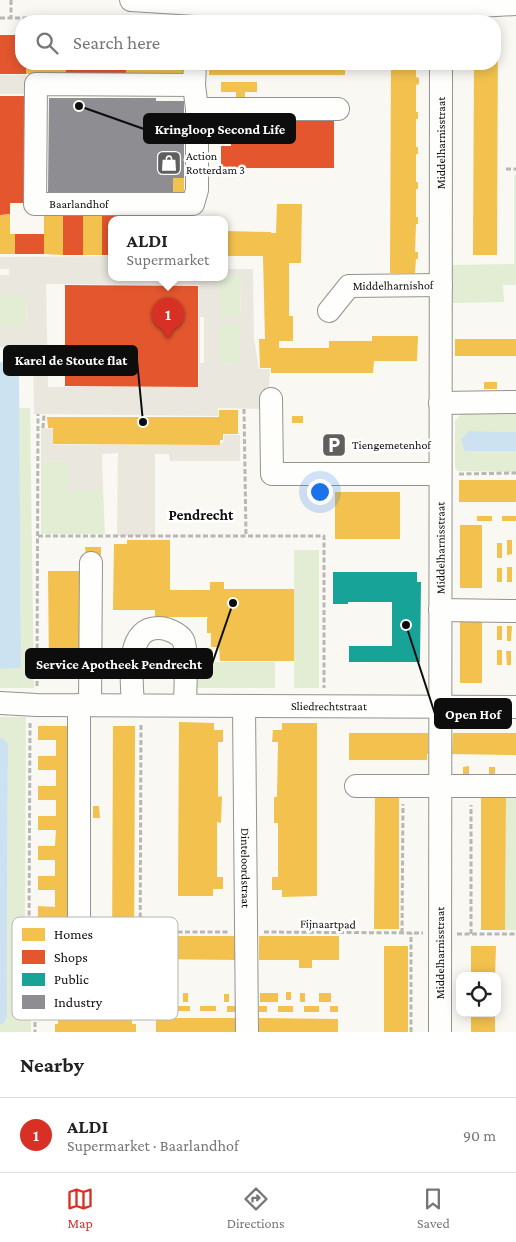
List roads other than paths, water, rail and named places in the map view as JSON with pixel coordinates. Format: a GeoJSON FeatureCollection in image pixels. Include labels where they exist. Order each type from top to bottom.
{"type":"FeatureCollection","features":[{"type":"Feature","properties":{"kind":"street"},"geometry":{"type":"LineString","coordinates":[[131,0],[196,9],[282,5],[385,5],[441,10],[516,4]]}},
{"type":"Feature","properties":{"kind":"street","name":"Middelharnisstraat"},"geometry":{"type":"LineString","coordinates":[[440,1032],[441,70]]}},
{"type":"Feature","properties":{"kind":"street","name":"Baarlandhof"},"geometry":{"type":"LineString","coordinates":[[195,74],[197,190],[193,204],[35,204],[36,84],[195,74]]}},
{"type":"Feature","properties":{"kind":"street"},"geometry":{"type":"LineString","coordinates":[[197,109],[338,110]]}},
{"type":"Feature","properties":{"kind":"street","name":"Middelharnishof"},"geometry":{"type":"LineString","coordinates":[[329,311],[349,286],[441,285]]}},
{"type":"Feature","properties":{"kind":"street"},"geometry":{"type":"LineString","coordinates":[[271,400],[272,474],[440,474]]}},
{"type":"Feature","properties":{"kind":"street"},"geometry":{"type":"LineString","coordinates":[[440,403],[516,402]]}},
{"type":"Feature","properties":{"kind":"street"},"geometry":{"type":"LineString","coordinates":[[80,917],[84,705],[90,564]]}},
{"type":"Feature","properties":{"kind":"street"},"geometry":{"type":"LineString","coordinates":[[440,610],[516,611]]}},
{"type":"Feature","properties":{"kind":"street"},"geometry":{"type":"LineString","coordinates":[[137,706],[132,660],[137,638],[151,628],[162,628],[173,632],[182,639],[185,650],[185,706]]}},
{"type":"Feature","properties":{"kind":"street","name":"Sliedrechtstraat"},"geometry":{"type":"LineString","coordinates":[[0,703],[137,706],[516,707]]}},
{"type":"Feature","properties":{"kind":"street","name":"Dinteloordstraat"},"geometry":{"type":"LineString","coordinates":[[244,706],[247,1032]]}},
{"type":"Feature","properties":{"kind":"street"},"geometry":{"type":"LineString","coordinates":[[356,786],[516,786]]}},
{"type":"Feature","properties":{"kind":"water"},"geometry":{"type":"Polygon","coordinates":[[[0,362],[19,362],[21,668],[0,669],[0,362]]]}},
{"type":"Feature","properties":{"kind":"water"},"geometry":{"type":"Polygon","coordinates":[[[469,431],[516,432],[516,451],[465,451],[461,440],[469,431]]]}},
{"type":"Feature","properties":{"kind":"water"},"geometry":{"type":"Polygon","coordinates":[[[0,738],[4,739],[8,744],[7,1017],[3,1024],[0,1024],[0,738]]]}},
{"type":"Feature","properties":{"kind":"place","name":"Kringloop Second Life"},"geometry":{"type":"Point","coordinates":[79,106]}},
{"type":"Feature","properties":{"kind":"place","name":"Action Rotterdam 3"},"geometry":{"type":"Point","coordinates":[169,163]}},
{"type":"Feature","properties":{"kind":"place","name":"ALDI"},"geometry":{"type":"Point","coordinates":[168,339]}},
{"type":"Feature","properties":{"kind":"place","name":"Karel de Stoute flat"},"geometry":{"type":"Point","coordinates":[143,422]}},
{"type":"Feature","properties":{"kind":"place","name":"Tiengemetenhof"},"geometry":{"type":"Point","coordinates":[334,445]}},
{"type":"Feature","properties":{"kind":"place","name":"Service Apotheek Pendrecht"},"geometry":{"type":"Point","coordinates":[233,603]}},
{"type":"Feature","properties":{"kind":"place","name":"Open Hof"},"geometry":{"type":"Point","coordinates":[406,625]}},
{"type":"Feature","properties":{"kind":"district","name":"Pendrecht"},"geometry":{"type":"Point","coordinates":[201,515]}}]}
